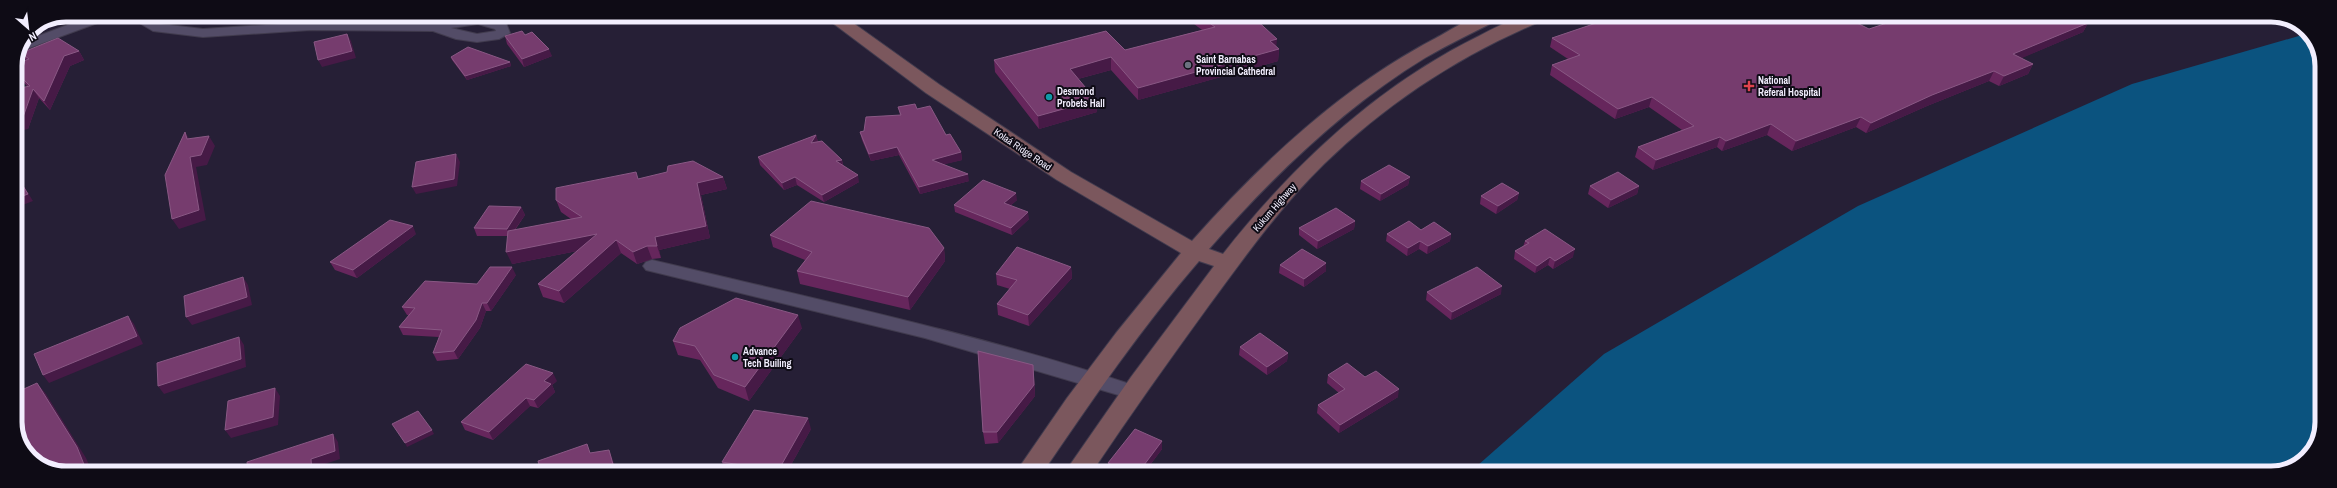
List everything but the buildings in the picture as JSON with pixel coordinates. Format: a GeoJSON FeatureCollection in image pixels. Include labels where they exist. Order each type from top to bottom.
{"type":"FeatureCollection","features":[{"type":"Feature","properties":{"kind":"main road","name":"Kolaá Ridge Road"},"geometry":{"type":"LineString","coordinates":[[840,22],[933,89],[1064,176],[1195,252],[1228,263]]}},
{"type":"Feature","properties":{"kind":"main road"},"geometry":{"type":"LineString","coordinates":[[1033,466],[1094,379],[1195,252],[1218,224],[1257,185],[1334,113],[1408,59],[1439,41],[1479,22]]}},
{"type":"Feature","properties":{"kind":"main road","name":"Kukum Highway"},"geometry":{"type":"LineString","coordinates":[[1082,466],[1132,392],[1228,263],[1295,182],[1354,127],[1396,95],[1460,53],[1525,22]]}},
{"type":"Feature","properties":{"kind":"street"},"geometry":{"type":"LineString","coordinates":[[48,37],[87,22]]}},
{"type":"Feature","properties":{"kind":"street"},"geometry":{"type":"LineString","coordinates":[[146,22],[158,28],[203,33],[310,26],[435,27]]}},
{"type":"Feature","properties":{"kind":"street"},"geometry":{"type":"LineString","coordinates":[[652,266],[925,332],[1094,379],[1132,392]]}},
{"type":"Feature","properties":{"kind":"water"},"geometry":{"type":"Polygon","coordinates":[[[2302,35],[2312,49],[2315,63],[2315,422],[2313,436],[2309,444],[2306,449],[2295,459],[2288,463],[2271,466],[1477,466],[1604,354],[1858,206],[2132,84],[2302,35]]]}},
{"type":"Feature","properties":{"kind":"place","name":"Saint Barnabas Provincial Cathedral"},"geometry":{"type":"Point","coordinates":[1188,65]}},
{"type":"Feature","properties":{"kind":"place","name":"National Referal Hospital"},"geometry":{"type":"Point","coordinates":[1749,86]}},
{"type":"Feature","properties":{"kind":"place","name":"Desmond Probets Hall"},"geometry":{"type":"Point","coordinates":[1049,97]}},
{"type":"Feature","properties":{"kind":"place","name":"Advance Tech Builing"},"geometry":{"type":"Point","coordinates":[735,357]}}]}
